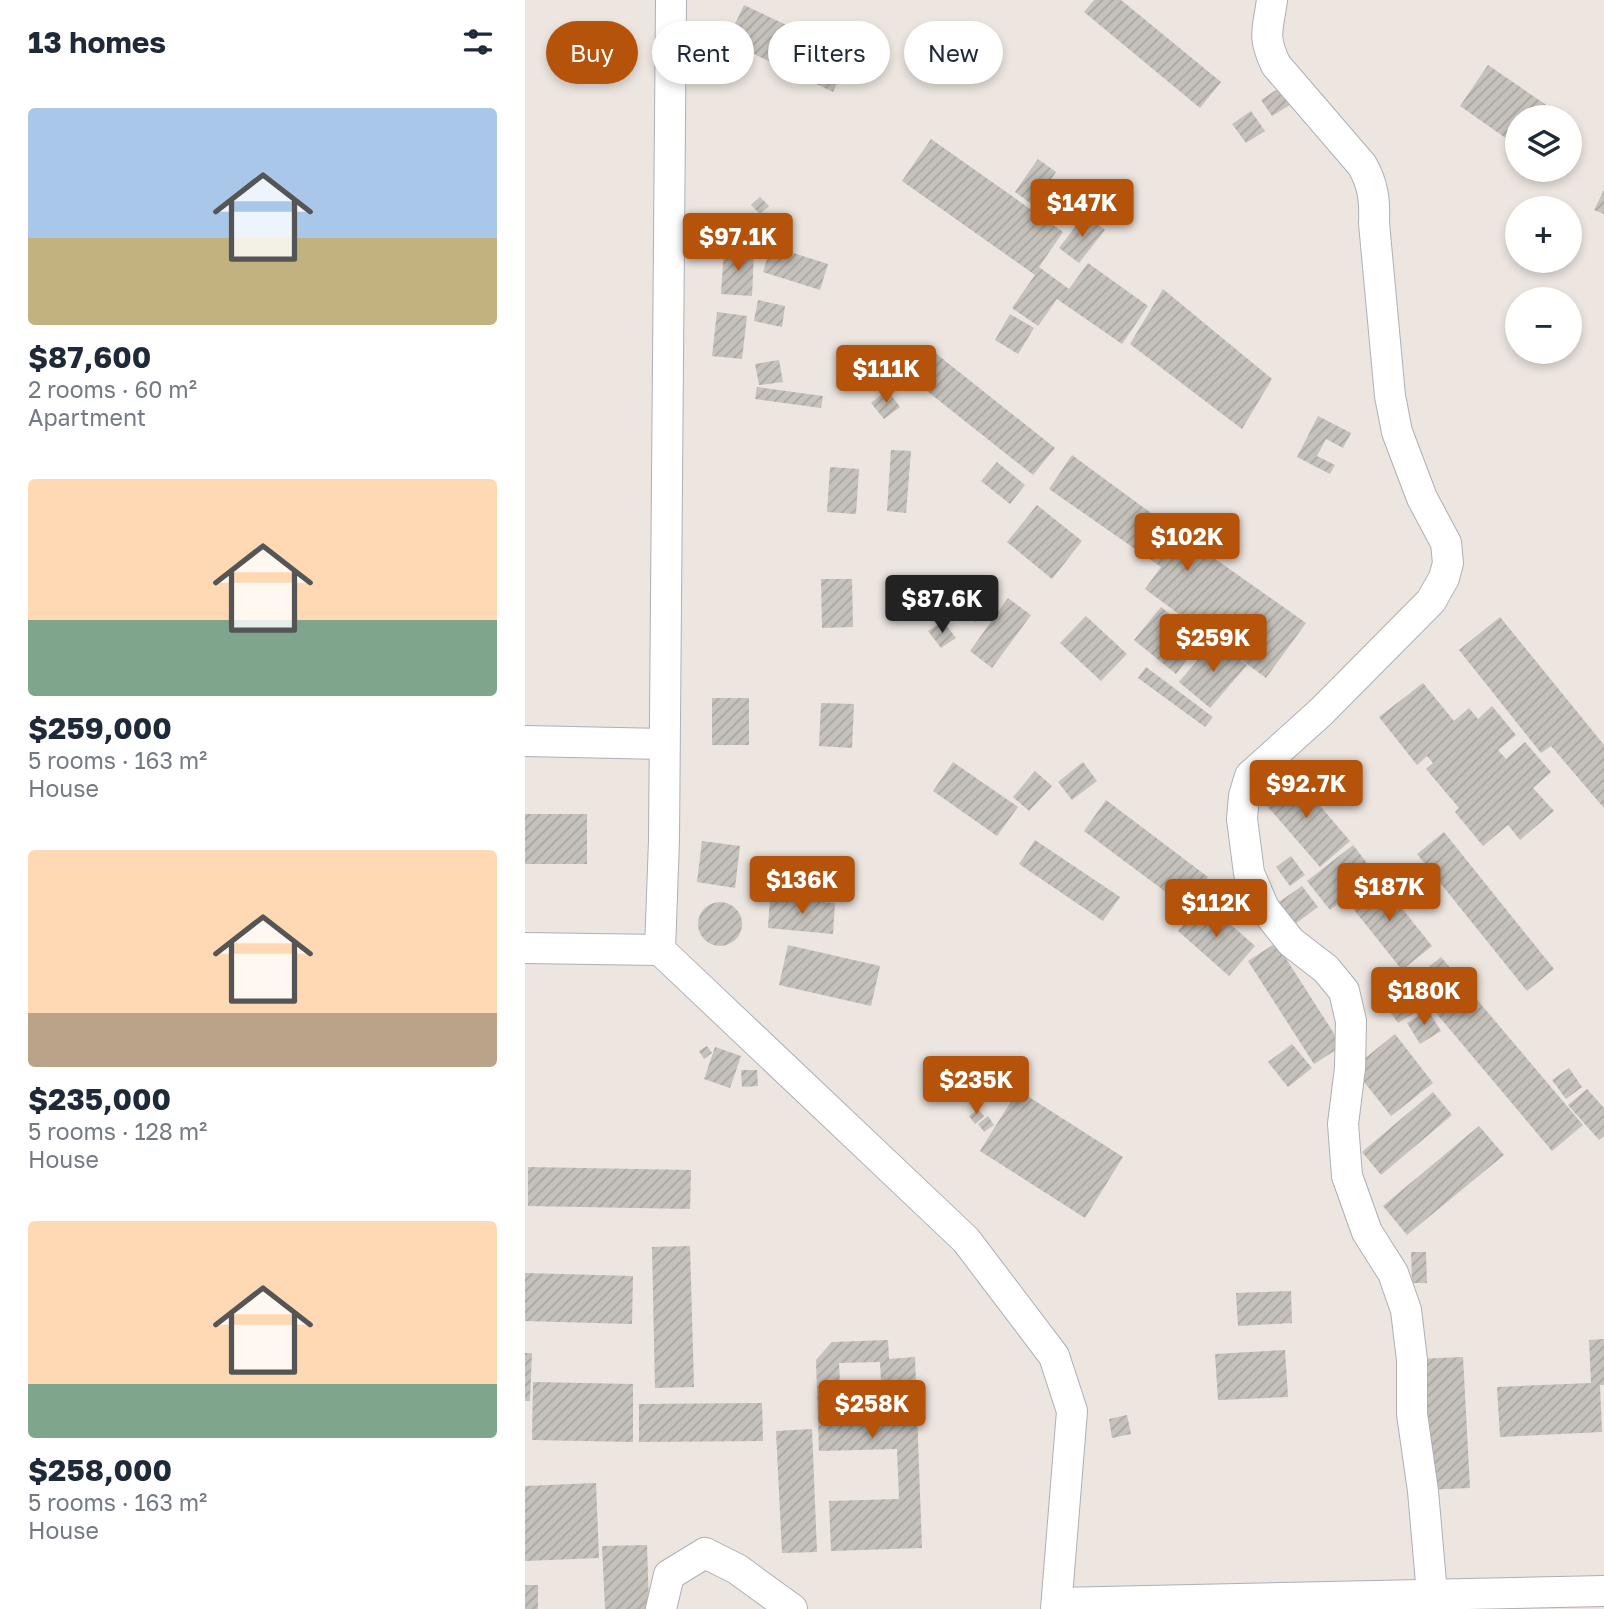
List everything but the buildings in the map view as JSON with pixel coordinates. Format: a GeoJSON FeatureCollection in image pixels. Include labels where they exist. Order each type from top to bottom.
{"type":"FeatureCollection","features":[{"type":"Feature","properties":{"kind":"street"},"geometry":{"type":"LineString","coordinates":[[660,950],[671,0]]}},
{"type":"Feature","properties":{"kind":"street"},"geometry":{"type":"LineString","coordinates":[[1272,0],[1266,38],[1276,65],[1362,165],[1371,181],[1375,202],[1374,223],[1390,396],[1409,466],[1445,543],[1448,563],[1444,578],[1431,601],[1321,712],[1250,776],[1244,796],[1242,819],[1249,873],[1264,908],[1291,942],[1326,969],[1344,991],[1351,1020],[1350,1068],[1343,1124],[1347,1176],[1367,1232],[1393,1273],[1406,1310],[1412,1360],[1412,1414],[1423,1491],[1432,1594]]}},
{"type":"Feature","properties":{"kind":"street"},"geometry":{"type":"LineString","coordinates":[[525,741],[664,744]]}},
{"type":"Feature","properties":{"kind":"street"},"geometry":{"type":"LineString","coordinates":[[525,948],[660,950],[966,1240],[1054,1356],[1072,1411],[1056,1606],[1604,1591]]}},
{"type":"Feature","properties":{"kind":"street"},"geometry":{"type":"LineString","coordinates":[[661,1609],[669,1575],[705,1553],[737,1569],[792,1609]]}}]}
